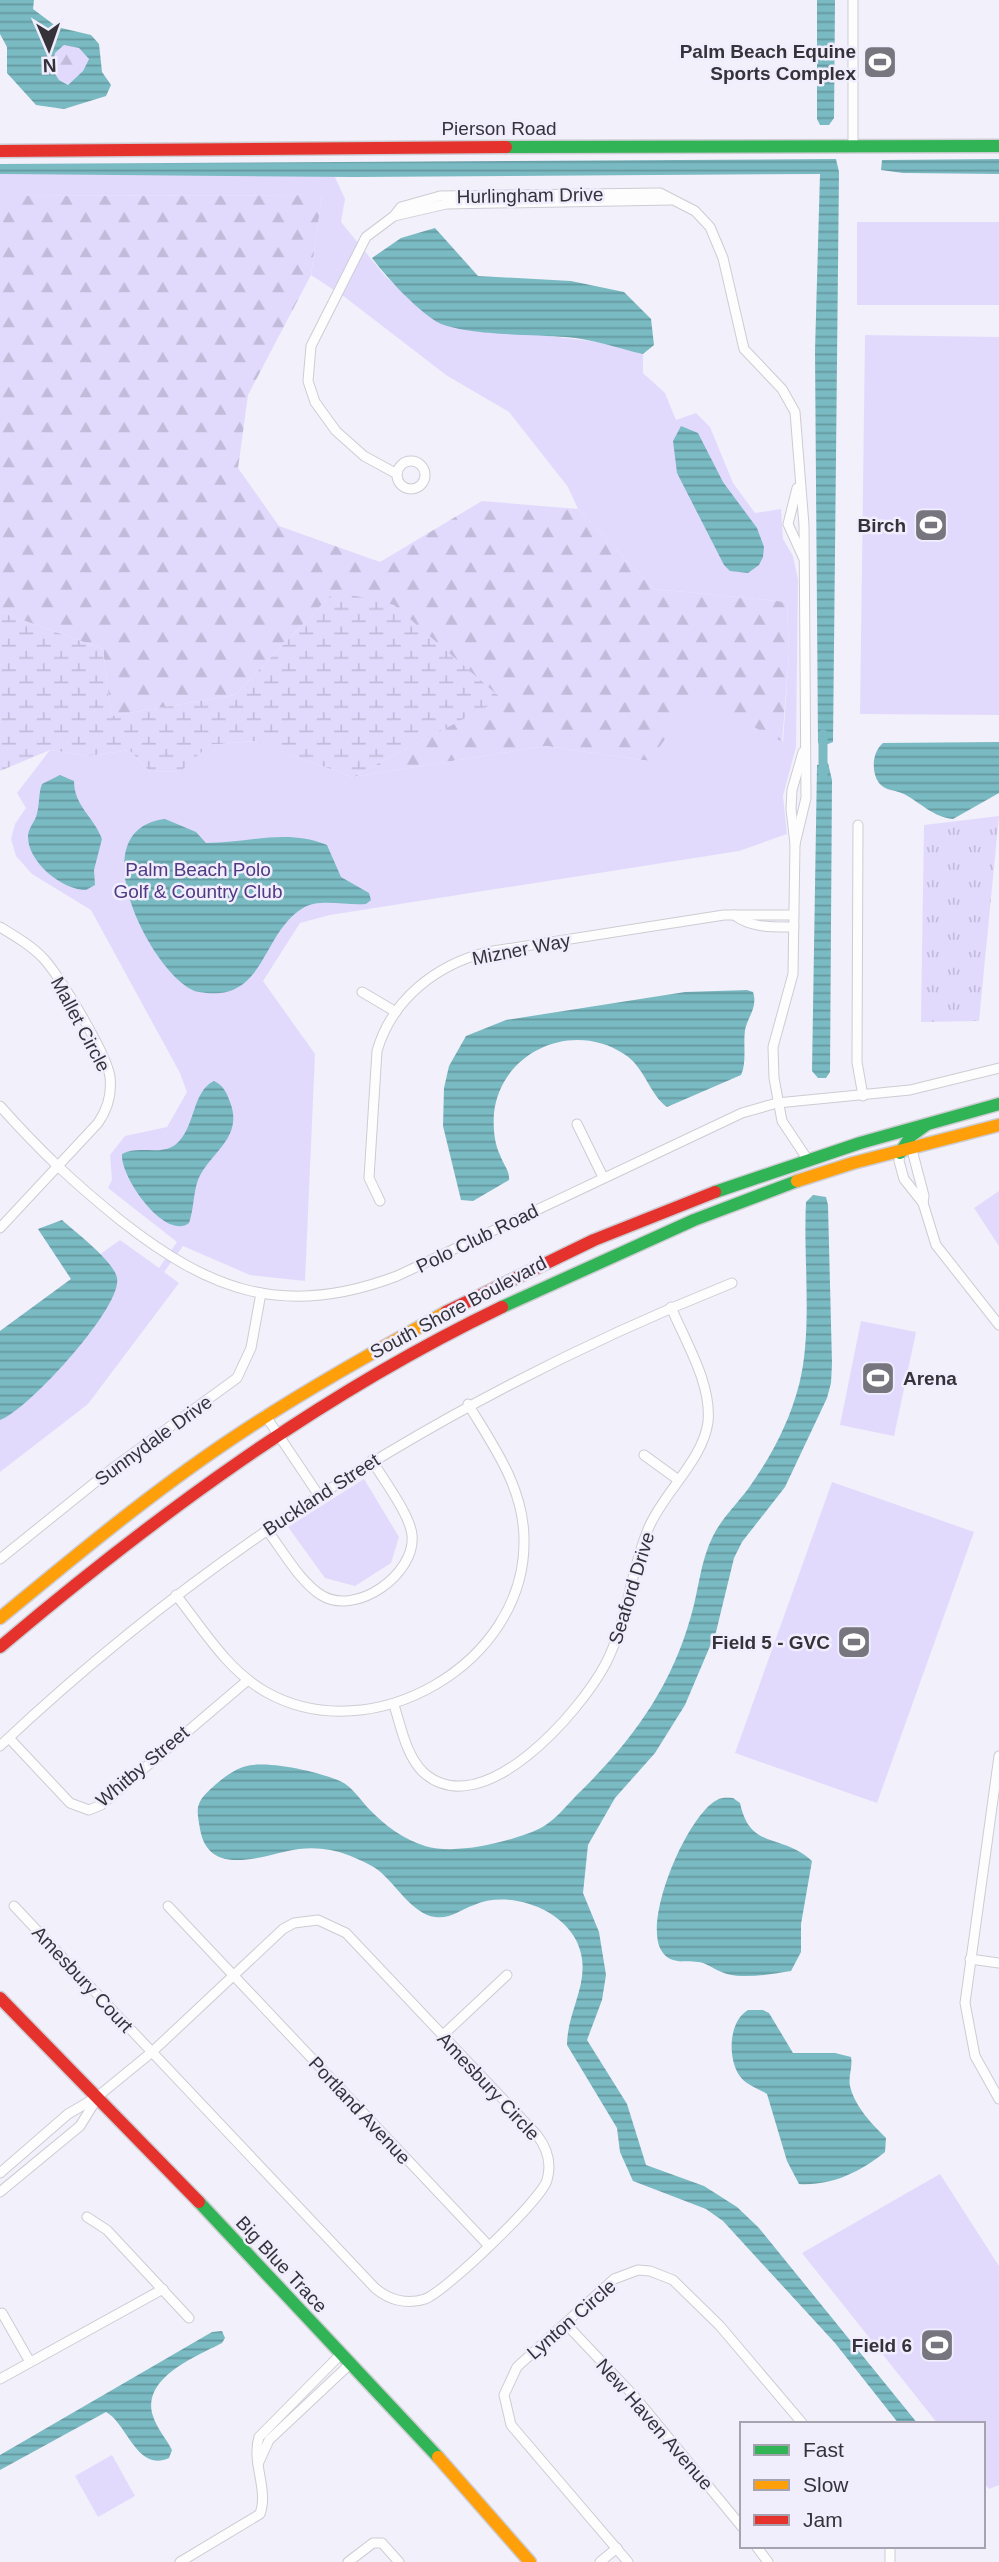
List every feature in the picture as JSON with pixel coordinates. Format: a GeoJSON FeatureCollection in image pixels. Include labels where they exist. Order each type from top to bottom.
{"type":"FeatureCollection","features":[{"type":"Feature","properties":{"kind":"street"},"geometry":{"type":"LineString","coordinates":[[853,0],[853,144]]}},
{"type":"Feature","properties":{"kind":"street","name":"Pierson Road"},"geometry":{"type":"LineString","coordinates":[[0,152],[853,144],[999,146]]}},
{"type":"Feature","properties":{"kind":"street","name":"Hurlingham Drive"},"geometry":{"type":"LineString","coordinates":[[397,474],[364,456],[337,431],[312,395],[307,366],[314,339],[362,243],[409,203],[440,196],[660,193],[695,211],[714,233],[729,281],[744,349],[790,401],[798,426],[798,483],[804,559],[807,798],[795,844]]}},
{"type":"Feature","properties":{"kind":"street","name":"Hurlingham Drive"},"geometry":{"type":"LineString","coordinates":[[798,483],[788,524],[804,559]]}},
{"type":"Feature","properties":{"kind":"street","name":"Hurlingham Drive"},"geometry":{"type":"LineString","coordinates":[[806,744],[792,790],[795,844],[792,981],[773,1041],[777,1103],[782,1121],[806,1157]]}},
{"type":"Feature","properties":{"kind":"street"},"geometry":{"type":"LineString","coordinates":[[858,825],[857,1062],[863,1096]]}},
{"type":"Feature","properties":{"kind":"street","name":"Mizner Way"},"geometry":{"type":"LineString","coordinates":[[380,1201],[369,1178],[374,1067],[381,1036],[396,1012],[429,976],[470,956],[734,915],[794,915]]}},
{"type":"Feature","properties":{"kind":"street","name":"Mizner Way"},"geometry":{"type":"LineString","coordinates":[[734,915],[744,923],[756,926],[794,927]]}},
{"type":"Feature","properties":{"kind":"street","name":"Mallet Circle"},"geometry":{"type":"LineString","coordinates":[[0,927],[46,961],[109,1070],[110,1098],[102,1118],[0,1228]]}},
{"type":"Feature","properties":{"kind":"street"},"geometry":{"type":"LineString","coordinates":[[362,992],[396,1012]]}},
{"type":"Feature","properties":{"kind":"street","name":"Polo Club Road"},"geometry":{"type":"LineString","coordinates":[[0,1106],[56,1168],[177,1262],[222,1283],[261,1293],[309,1297],[373,1285],[742,1113],[777,1103],[910,1090],[999,1068]]}},
{"type":"Feature","properties":{"kind":"street","name":"South Shore Boulevard"},"geometry":{"type":"LineString","coordinates":[[0,1618],[142,1502],[265,1415],[414,1326],[539,1263],[734,1183],[876,1136],[999,1104]]}},
{"type":"Feature","properties":{"kind":"street"},"geometry":{"type":"LineString","coordinates":[[931,1121],[911,1136],[899,1161],[904,1179],[923,1203],[936,1245],[999,1325]]}},
{"type":"Feature","properties":{"kind":"street"},"geometry":{"type":"LineString","coordinates":[[578,1124],[603,1177]]}},
{"type":"Feature","properties":{"kind":"street","name":"South Shore Boulevard"},"geometry":{"type":"LineString","coordinates":[[0,1647],[129,1539],[276,1433],[428,1342],[575,1269],[807,1177],[999,1125]]}},
{"type":"Feature","properties":{"kind":"street"},"geometry":{"type":"LineString","coordinates":[[876,1136],[905,1150],[924,1196],[923,1203]]}},
{"type":"Feature","properties":{"kind":"street","name":"Buckland Street"},"geometry":{"type":"LineString","coordinates":[[0,1746],[111,1647],[177,1595],[318,1494],[468,1404],[582,1346],[732,1283]]}},
{"type":"Feature","properties":{"kind":"street","name":"Sunnydale Drive"},"geometry":{"type":"LineString","coordinates":[[0,1559],[113,1468],[232,1383],[248,1361],[261,1293]]}},
{"type":"Feature","properties":{"kind":"street","name":"Seaford Drive"},"geometry":{"type":"LineString","coordinates":[[394,1704],[413,1758],[426,1774],[443,1784],[476,1786],[495,1777],[550,1736],[605,1665],[622,1625],[648,1529],[677,1479],[702,1444],[708,1408],[706,1392],[671,1307]]}},
{"type":"Feature","properties":{"kind":"street"},"geometry":{"type":"LineString","coordinates":[[177,1595],[225,1657],[248,1680],[284,1701],[322,1711],[362,1712],[394,1704],[426,1689],[484,1645],[507,1612],[520,1574],[524,1541],[519,1502],[505,1465],[468,1404]]}},
{"type":"Feature","properties":{"kind":"street"},"geometry":{"type":"LineString","coordinates":[[265,1415],[318,1494]]}},
{"type":"Feature","properties":{"kind":"street"},"geometry":{"type":"LineString","coordinates":[[643,1455],[677,1479]]}},
{"type":"Feature","properties":{"kind":"street"},"geometry":{"type":"LineString","coordinates":[[267,1529],[319,1594],[339,1601],[366,1595],[399,1572],[412,1547],[408,1521],[372,1460]]}},
{"type":"Feature","properties":{"kind":"street","name":"Whitby Street"},"geometry":{"type":"LineString","coordinates":[[9,1738],[71,1803],[89,1810],[101,1805],[248,1680]]}},
{"type":"Feature","properties":{"kind":"street"},"geometry":{"type":"LineString","coordinates":[[999,1756],[965,2003],[971,2043],[983,2074],[999,2099]]}},
{"type":"Feature","properties":{"kind":"street","name":"Amesbury Court"},"geometry":{"type":"LineString","coordinates":[[14,1906],[152,2052]]}},
{"type":"Feature","properties":{"kind":"street","name":"Portland Avenue"},"geometry":{"type":"LineString","coordinates":[[168,1906],[488,2245]]}},
{"type":"Feature","properties":{"kind":"street","name":"Amesbury Circle"},"geometry":{"type":"LineString","coordinates":[[97,2097],[152,2052],[288,1926],[306,1920],[325,1921],[346,1933],[537,2134],[548,2156],[549,2175],[542,2192],[432,2296],[408,2302],[385,2295],[152,2052]]}},
{"type":"Feature","properties":{"kind":"street"},"geometry":{"type":"LineString","coordinates":[[970,1959],[999,1963]]}},
{"type":"Feature","properties":{"kind":"street"},"geometry":{"type":"LineString","coordinates":[[443,2035],[507,1975]]}},
{"type":"Feature","properties":{"kind":"street","name":"Big Blue Trace"},"geometry":{"type":"LineString","coordinates":[[0,1998],[341,2354],[472,2494],[530,2562]]}},
{"type":"Feature","properties":{"kind":"street"},"geometry":{"type":"LineString","coordinates":[[0,2173],[68,2114],[97,2097]]}},
{"type":"Feature","properties":{"kind":"street"},"geometry":{"type":"LineString","coordinates":[[0,2192],[80,2126],[97,2097]]}},
{"type":"Feature","properties":{"kind":"street"},"geometry":{"type":"LineString","coordinates":[[87,2217],[107,2230],[189,2318]]}},
{"type":"Feature","properties":{"kind":"street","name":"Lynton Circle"},"geometry":{"type":"LineString","coordinates":[[628,2562],[514,2431],[506,2414],[505,2389],[513,2372],[620,2276],[644,2270],[662,2274],[678,2284],[720,2326],[801,2422]]}},
{"type":"Feature","properties":{"kind":"street"},"geometry":{"type":"LineString","coordinates":[[0,2379],[163,2289]]}},
{"type":"Feature","properties":{"kind":"street"},"geometry":{"type":"LineString","coordinates":[[2,2313],[30,2362]]}},
{"type":"Feature","properties":{"kind":"street","name":"New Haven Avenue"},"geometry":{"type":"LineString","coordinates":[[566,2324],[635,2397],[740,2525]]}},
{"type":"Feature","properties":{"kind":"street"},"geometry":{"type":"LineString","coordinates":[[180,2562],[260,2514],[262,2503],[257,2443],[264,2429],[341,2354]]}},
{"type":"Feature","properties":{"kind":"street"},"geometry":{"type":"LineString","coordinates":[[258,2466],[269,2440],[350,2364]]}},
{"type":"Feature","properties":{"kind":"street"},"geometry":{"type":"LineString","coordinates":[[348,2562],[373,2543],[382,2543],[399,2562]]}},
{"type":"Feature","properties":{"kind":"street"},"geometry":{"type":"LineString","coordinates":[[600,2562],[617,2548]]}},
{"type":"Feature","properties":{"kind":"green space"},"geometry":{"type":"Polygon","coordinates":[[[64,45],[79,48],[89,59],[83,71],[68,85],[59,80],[52,70],[55,53],[64,45]]]}},
{"type":"Feature","properties":{"kind":"green space","name":"Palm Beach Polo Golf & Country Club"},"geometry":{"type":"Polygon","coordinates":[[[0,174],[334,175],[345,199],[341,222],[385,276],[438,322],[613,344],[643,354],[643,373],[665,393],[676,420],[696,413],[710,427],[733,483],[755,513],[781,509],[783,539],[793,556],[798,580],[796,747],[783,796],[787,834],[739,851],[330,915],[300,923],[263,981],[315,1054],[305,1281],[250,1275],[183,1246],[164,1272],[179,1283],[88,1404],[0,1472],[0,1331],[71,1279],[38,1229],[62,1220],[99,1255],[120,1240],[159,1268],[177,1242],[108,1188],[112,1180],[110,1155],[125,1136],[167,1127],[187,1092],[180,1073],[91,910],[32,874],[16,856],[11,839],[15,824],[26,808],[17,793],[50,750],[89,756],[129,750],[150,772],[181,771],[209,745],[254,741],[352,777],[546,746],[649,761],[696,697],[783,742],[789,654],[787,602],[654,589],[578,509],[568,487],[509,412],[446,375],[346,298],[311,275],[322,195],[0,196],[0,174]]]}},
{"type":"Feature","properties":{"kind":"green space"},"geometry":{"type":"Polygon","coordinates":[[[322,195],[311,275],[248,395],[238,468],[279,526],[380,562],[482,501],[578,509],[654,589],[787,602],[789,654],[782,743],[649,761],[546,746],[352,777],[501,699],[335,591],[235,695],[111,716],[103,649],[0,612],[0,196],[322,195]]]}},
{"type":"Feature","properties":{"kind":"green space"},"geometry":{"type":"Polygon","coordinates":[[[857,222],[999,222],[999,305],[857,305],[857,222]]]}},
{"type":"Feature","properties":{"kind":"green space","name":"Birch"},"geometry":{"type":"Polygon","coordinates":[[[865,335],[999,337],[999,715],[860,714],[865,335]]]}},
{"type":"Feature","properties":{"kind":"green space"},"geometry":{"type":"Polygon","coordinates":[[[335,591],[394,605],[502,699],[352,777],[253,741],[209,745],[182,771],[150,772],[129,750],[89,756],[50,750],[0,771],[0,612],[103,649],[111,716],[235,695],[335,591]]]}},
{"type":"Feature","properties":{"kind":"green space"},"geometry":{"type":"Polygon","coordinates":[[[999,816],[979,1021],[921,1022],[924,825],[999,816]]]}},
{"type":"Feature","properties":{"kind":"green space"},"geometry":{"type":"Polygon","coordinates":[[[999,1191],[999,1246],[974,1208],[999,1191]]]}},
{"type":"Feature","properties":{"kind":"green space","name":"Arena"},"geometry":{"type":"Polygon","coordinates":[[[861,1321],[916,1332],[894,1436],[840,1425],[861,1321]]]}},
{"type":"Feature","properties":{"kind":"green space"},"geometry":{"type":"Polygon","coordinates":[[[364,1479],[399,1537],[391,1563],[355,1586],[325,1578],[288,1527],[364,1479]]]}},
{"type":"Feature","properties":{"kind":"green space","name":"Field 5 - GVC"},"geometry":{"type":"Polygon","coordinates":[[[832,1482],[974,1532],[877,1803],[735,1753],[832,1482]]]}},
{"type":"Feature","properties":{"kind":"green space","name":"Field 6"},"geometry":{"type":"Polygon","coordinates":[[[940,2174],[999,2266],[999,2485],[989,2489],[985,2484],[985,2422],[936,2422],[802,2253],[940,2174]]]}},
{"type":"Feature","properties":{"kind":"green space"},"geometry":{"type":"Polygon","coordinates":[[[112,2455],[135,2496],[98,2517],[75,2476],[112,2455]]]}},
{"type":"Feature","properties":{"kind":"water"},"geometry":{"type":"Polygon","coordinates":[[[0,0],[34,0],[33,9],[57,27],[91,35],[99,44],[102,72],[111,85],[106,96],[64,109],[36,105],[7,73],[7,47],[0,34],[0,0]],[[64,45],[55,53],[52,69],[59,80],[68,85],[83,71],[89,59],[79,48],[64,45]]]}},
{"type":"Feature","properties":{"kind":"water"},"geometry":{"type":"Polygon","coordinates":[[[817,0],[835,0],[834,118],[829,125],[820,125],[817,119],[817,0]]]}},
{"type":"Feature","properties":{"kind":"water"},"geometry":{"type":"Polygon","coordinates":[[[836,159],[839,172],[833,742],[823,746],[818,743],[815,351],[820,174],[354,177],[0,174],[0,164],[836,159]]]}},
{"type":"Feature","properties":{"kind":"water"},"geometry":{"type":"Polygon","coordinates":[[[999,159],[999,174],[903,173],[881,170],[882,160],[999,159]]]}},
{"type":"Feature","properties":{"kind":"water"},"geometry":{"type":"Polygon","coordinates":[[[435,228],[478,276],[571,281],[624,292],[651,319],[654,345],[643,354],[576,338],[481,332],[449,327],[437,322],[402,293],[372,258],[401,238],[435,228]]]}},
{"type":"Feature","properties":{"kind":"water"},"geometry":{"type":"Polygon","coordinates":[[[681,426],[698,433],[723,482],[757,528],[764,547],[763,557],[759,565],[748,573],[730,571],[724,565],[677,473],[673,441],[681,426]]]}},
{"type":"Feature","properties":{"kind":"water"},"geometry":{"type":"Polygon","coordinates":[[[999,742],[999,793],[953,819],[939,816],[904,794],[884,788],[875,773],[875,757],[883,743],[999,742]]]}},
{"type":"Feature","properties":{"kind":"water"},"geometry":{"type":"Polygon","coordinates":[[[828,763],[832,780],[830,1072],[826,1078],[818,1078],[812,1071],[817,765],[828,763]]]}},
{"type":"Feature","properties":{"kind":"water"},"geometry":{"type":"Polygon","coordinates":[[[60,775],[74,781],[77,798],[102,839],[94,870],[95,885],[86,890],[67,885],[48,873],[34,856],[30,846],[28,834],[36,817],[42,784],[60,775]]]}},
{"type":"Feature","properties":{"kind":"water"},"geometry":{"type":"Polygon","coordinates":[[[165,819],[196,832],[206,843],[282,837],[312,840],[327,845],[341,877],[369,893],[371,900],[366,904],[317,903],[303,908],[278,934],[250,978],[237,988],[221,993],[199,992],[182,983],[164,964],[146,937],[132,907],[125,877],[126,850],[139,829],[165,819]]]}},
{"type":"Feature","properties":{"kind":"water"},"geometry":{"type":"Polygon","coordinates":[[[685,992],[753,992],[754,1002],[745,1030],[741,1075],[667,1107],[631,1059],[604,1044],[583,1040],[562,1041],[525,1058],[510,1073],[500,1091],[494,1113],[496,1145],[509,1180],[473,1201],[461,1200],[443,1126],[444,1088],[449,1066],[466,1036],[506,1020],[685,992]]]}},
{"type":"Feature","properties":{"kind":"water"},"geometry":{"type":"Polygon","coordinates":[[[214,1081],[228,1095],[233,1125],[224,1144],[198,1180],[189,1223],[179,1226],[168,1223],[146,1204],[136,1191],[123,1164],[122,1154],[135,1150],[162,1150],[175,1145],[187,1130],[201,1093],[214,1081]]]}},
{"type":"Feature","properties":{"kind":"water"},"geometry":{"type":"Polygon","coordinates":[[[813,1195],[826,1197],[828,1205],[831,1383],[827,1398],[785,1487],[742,1542],[734,1558],[716,1632],[685,1705],[655,1753],[615,1798],[588,1845],[583,1893],[599,1932],[606,1975],[602,2000],[587,2040],[627,2104],[646,2165],[704,2186],[737,2207],[759,2228],[916,2422],[897,2422],[835,2343],[723,2221],[706,2209],[633,2181],[620,2152],[617,2128],[567,2045],[583,1967],[576,1940],[558,1919],[531,1905],[501,1900],[474,1905],[446,1917],[427,1915],[412,1905],[375,1868],[330,1850],[299,1849],[256,1858],[227,1859],[215,1855],[206,1845],[198,1816],[198,1807],[208,1791],[231,1773],[253,1765],[306,1771],[340,1781],[395,1831],[417,1843],[437,1848],[465,1848],[507,1840],[540,1829],[559,1814],[618,1751],[661,1689],[683,1642],[705,1556],[713,1536],[764,1465],[790,1413],[799,1385],[806,1342],[806,1202],[813,1195]]]}},
{"type":"Feature","properties":{"kind":"water"},"geometry":{"type":"Polygon","coordinates":[[[62,1220],[109,1263],[117,1278],[115,1292],[105,1311],[71,1357],[30,1399],[0,1420],[0,1331],[71,1279],[38,1229],[62,1220]]]}},
{"type":"Feature","properties":{"kind":"water"},"geometry":{"type":"Polygon","coordinates":[[[733,1798],[740,1803],[745,1818],[759,1835],[801,1852],[812,1861],[801,1924],[801,1952],[791,1971],[751,1976],[727,1974],[703,1963],[677,1961],[667,1957],[657,1939],[662,1896],[681,1848],[705,1810],[719,1799],[733,1798]]]}},
{"type":"Feature","properties":{"kind":"water"},"geometry":{"type":"Polygon","coordinates":[[[748,2010],[763,2010],[769,2013],[793,2053],[835,2053],[851,2057],[852,2094],[865,2115],[886,2138],[885,2152],[866,2166],[845,2176],[823,2183],[799,2184],[787,2161],[767,2094],[745,2081],[735,2068],[733,2031],[741,2016],[748,2010]]]}},
{"type":"Feature","properties":{"kind":"water"},"geometry":{"type":"Polygon","coordinates":[[[222,2331],[225,2338],[222,2343],[173,2370],[155,2391],[151,2403],[153,2416],[172,2450],[169,2458],[158,2461],[149,2459],[133,2445],[106,2412],[0,2470],[0,2455],[212,2332],[222,2331]]]}},
{"type":"Feature","properties":{"kind":"waterway"},"geometry":{"type":"LineString","coordinates":[[823,734],[823,776]]}},
{"type":"Feature","properties":{"kind":"traffic: fast"},"geometry":{"type":"LineString","coordinates":[[506,147],[999,146]]}},
{"type":"Feature","properties":{"kind":"traffic: fast"},"geometry":{"type":"LineString","coordinates":[[715,1192],[860,1143],[999,1104]]}},
{"type":"Feature","properties":{"kind":"traffic: fast"},"geometry":{"type":"LineString","coordinates":[[900,1153],[911,1136],[926,1125]]}},
{"type":"Feature","properties":{"kind":"traffic: fast"},"geometry":{"type":"LineString","coordinates":[[502,1307],[694,1220],[797,1181]]}},
{"type":"Feature","properties":{"kind":"traffic: fast"},"geometry":{"type":"LineString","coordinates":[[199,2202],[438,2457]]}},
{"type":"Feature","properties":{"kind":"traffic: slow"},"geometry":{"type":"LineString","coordinates":[[797,1181],[853,1163],[999,1125]]}},
{"type":"Feature","properties":{"kind":"traffic: slow"},"geometry":{"type":"LineString","coordinates":[[0,1618],[140,1505],[227,1442],[363,1358],[446,1312]]}},
{"type":"Feature","properties":{"kind":"traffic: slow"},"geometry":{"type":"LineString","coordinates":[[438,2457],[530,2562]]}},
{"type":"Feature","properties":{"kind":"traffic: jam"},"geometry":{"type":"LineString","coordinates":[[0,151],[506,147]]}},
{"type":"Feature","properties":{"kind":"traffic: jam"},"geometry":{"type":"LineString","coordinates":[[446,1312],[594,1240],[715,1192]]}},
{"type":"Feature","properties":{"kind":"traffic: jam"},"geometry":{"type":"LineString","coordinates":[[0,1647],[118,1551],[241,1461],[368,1379],[502,1307]]}},
{"type":"Feature","properties":{"kind":"traffic: jam"},"geometry":{"type":"LineString","coordinates":[[0,1998],[199,2202]]}},
{"type":"Feature","properties":{"kind":"place","name":"Palm Beach Equine Sports Complex"},"geometry":{"type":"Point","coordinates":[880,62]}},
{"type":"Feature","properties":{"kind":"place","name":"Birch"},"geometry":{"type":"Point","coordinates":[931,525]}},
{"type":"Feature","properties":{"kind":"place","name":"Arena"},"geometry":{"type":"Point","coordinates":[878,1378]}},
{"type":"Feature","properties":{"kind":"place","name":"Field 5 - GVC"},"geometry":{"type":"Point","coordinates":[854,1642]}},
{"type":"Feature","properties":{"kind":"place","name":"Field 6"},"geometry":{"type":"Point","coordinates":[937,2345]}}]}
